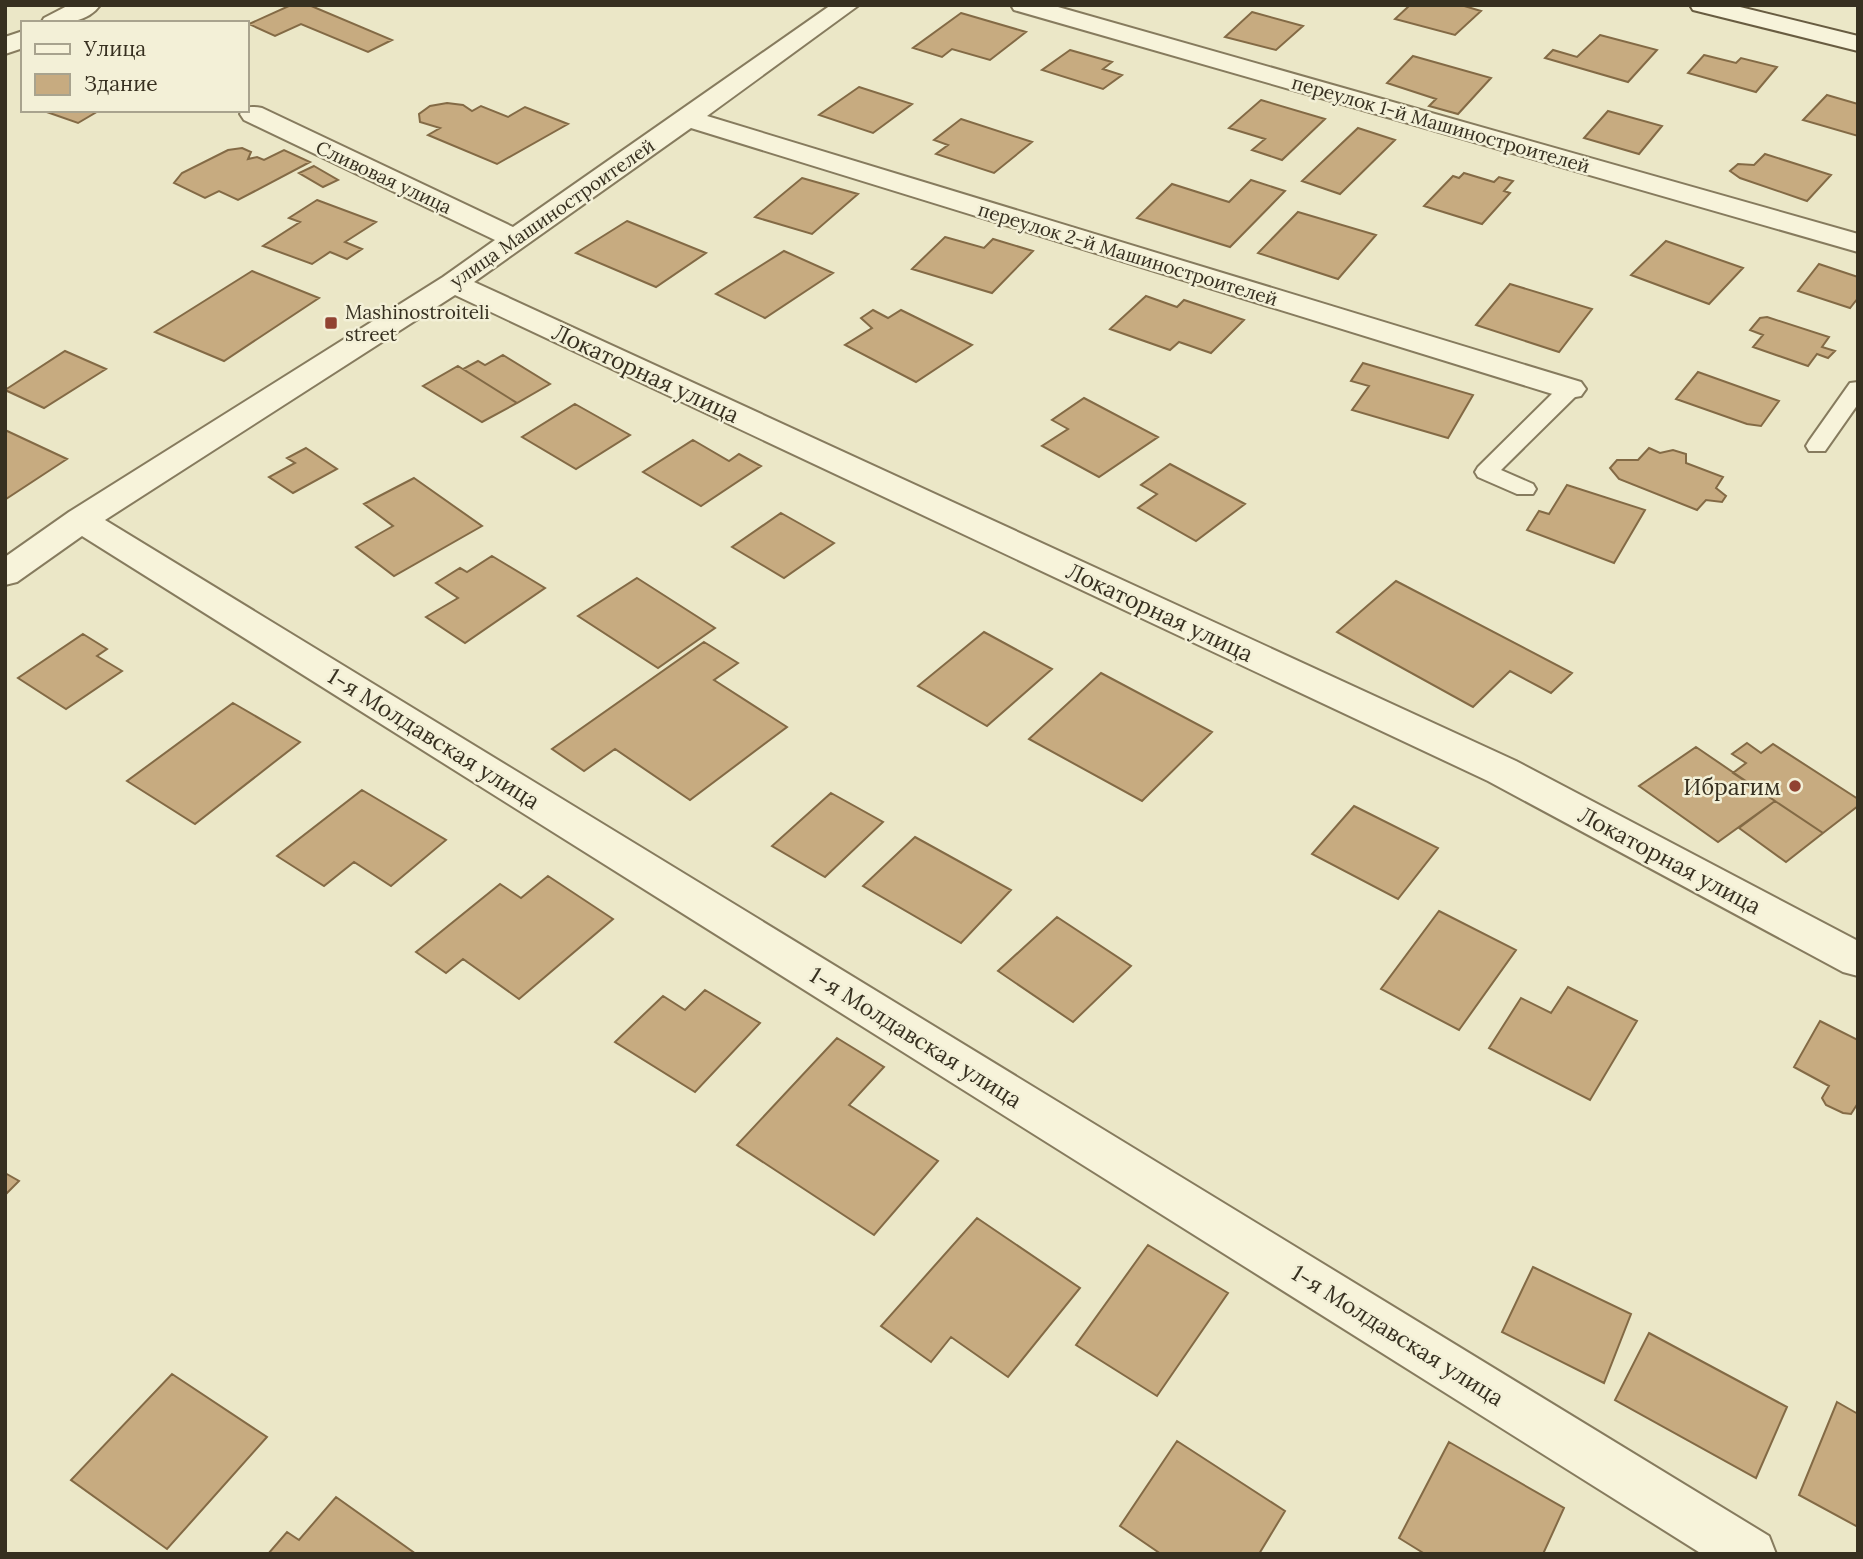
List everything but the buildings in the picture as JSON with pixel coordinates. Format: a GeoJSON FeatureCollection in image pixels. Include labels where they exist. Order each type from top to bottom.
{"type":"FeatureCollection","features":[{"type":"Feature","properties":{"kind":"street"},"geometry":{"type":"LineString","coordinates":[[57,21],[88,5]]}},
{"type":"Feature","properties":{"kind":"street","name":"улица Машиностроителей"},"geometry":{"type":"LineString","coordinates":[[5,574],[81,520],[453,283],[847,5]]}},
{"type":"Feature","properties":{"kind":"street","name":"переулок 1-й Машиностроителей"},"geometry":{"type":"LineString","coordinates":[[1023,5],[1858,243]]}},
{"type":"Feature","properties":{"kind":"street"},"geometry":{"type":"LineString","coordinates":[[1702,5],[1858,44]]}},
{"type":"Feature","properties":{"kind":"street"},"geometry":{"type":"LineString","coordinates":[[5,47],[21,39]]}},
{"type":"Feature","properties":{"kind":"street","name":"Сливовая улица"},"geometry":{"type":"LineString","coordinates":[[253,114],[515,239]]}},
{"type":"Feature","properties":{"kind":"street","name":"переулок 2-й Машиностроителей"},"geometry":{"type":"LineString","coordinates":[[687,118],[1570,389]]}},
{"type":"Feature","properties":{"kind":"street","name":"Локаторная улица"},"geometry":{"type":"LineString","coordinates":[[453,283],[1502,771],[1858,960]]}},
{"type":"Feature","properties":{"kind":"street","name":"1-я Молдавская улица"},"geometry":{"type":"LineString","coordinates":[[81,520],[1750,1554]]}},
{"type":"Feature","properties":{"kind":"lane"},"geometry":{"type":"LineString","coordinates":[[1817,446],[1858,388]]}},
{"type":"Feature","properties":{"kind":"lane"},"geometry":{"type":"LineString","coordinates":[[1525,489],[1486,472],[1570,389]]}},
{"type":"Feature","properties":{"kind":"place","name":"Mashinostroiteli street"},"geometry":{"type":"Point","coordinates":[331,323]}},
{"type":"Feature","properties":{"kind":"place","name":"Ибрагим"},"geometry":{"type":"Point","coordinates":[1795,786]}}]}
